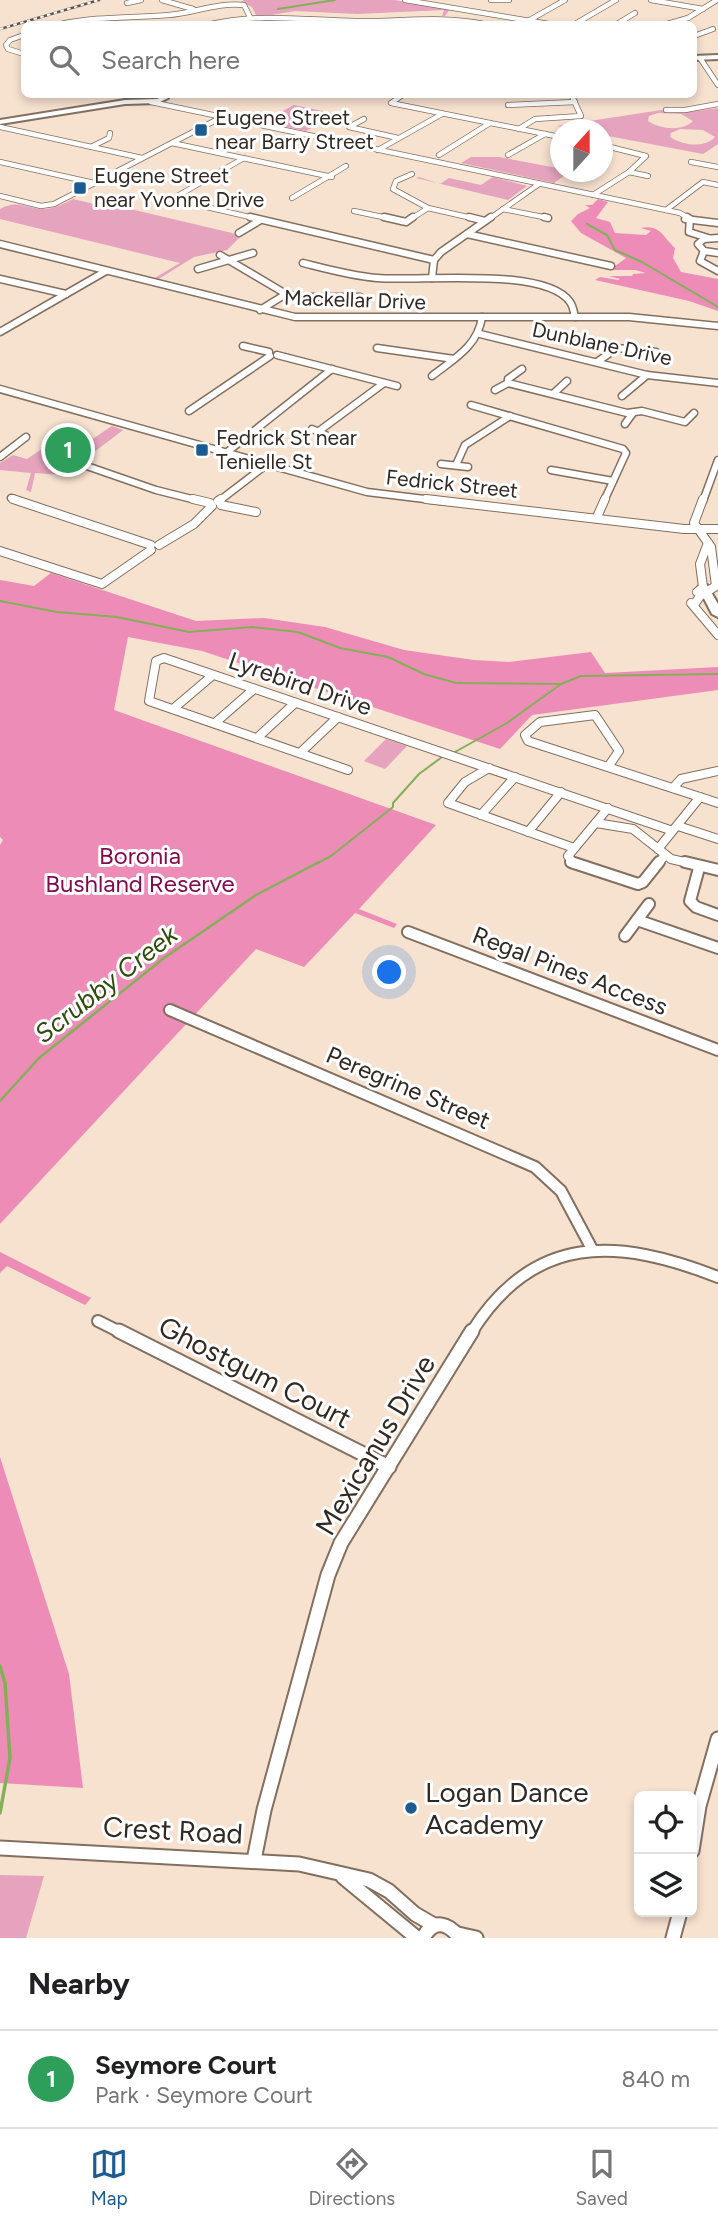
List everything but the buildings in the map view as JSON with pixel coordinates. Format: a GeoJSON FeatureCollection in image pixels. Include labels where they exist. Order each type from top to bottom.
{"type":"FeatureCollection","features":[{"type":"Feature","properties":{"kind":"highway"},"geometry":{"type":"LineString","coordinates":[[704,590],[718,614]]}},
{"type":"Feature","properties":{"kind":"main road"},"geometry":{"type":"LineString","coordinates":[[697,59],[718,58]]}},
{"type":"Feature","properties":{"kind":"main road"},"geometry":{"type":"LineString","coordinates":[[1,124],[143,98]]}},
{"type":"Feature","properties":{"kind":"street"},"geometry":{"type":"LineString","coordinates":[[124,4],[141,0]]}},
{"type":"Feature","properties":{"kind":"street"},"geometry":{"type":"LineString","coordinates":[[162,0],[193,10]]}},
{"type":"Feature","properties":{"kind":"street"},"geometry":{"type":"LineString","coordinates":[[405,0],[528,21],[565,0]]}},
{"type":"Feature","properties":{"kind":"street"},"geometry":{"type":"LineString","coordinates":[[491,0],[509,0]]}},
{"type":"Feature","properties":{"kind":"street"},"geometry":{"type":"LineString","coordinates":[[580,21],[616,0]]}},
{"type":"Feature","properties":{"kind":"street"},"geometry":{"type":"LineString","coordinates":[[651,0],[704,9]]}},
{"type":"Feature","properties":{"kind":"street"},"geometry":{"type":"LineString","coordinates":[[680,21],[717,0]]}},
{"type":"Feature","properties":{"kind":"street"},"geometry":{"type":"LineString","coordinates":[[76,21],[92,18],[148,17],[193,10],[222,1],[244,5],[250,17]]}},
{"type":"Feature","properties":{"kind":"street"},"geometry":{"type":"LineString","coordinates":[[622,21],[635,13]]}},
{"type":"Feature","properties":{"kind":"street"},"geometry":{"type":"LineString","coordinates":[[148,17],[150,21]]}},
{"type":"Feature","properties":{"kind":"street"},"geometry":{"type":"LineString","coordinates":[[228,21],[250,17],[354,21]]}},
{"type":"Feature","properties":{"kind":"street"},"geometry":{"type":"LineString","coordinates":[[403,21],[443,18],[464,21]]}},
{"type":"Feature","properties":{"kind":"street"},"geometry":{"type":"LineString","coordinates":[[697,35],[713,29]]}},
{"type":"Feature","properties":{"kind":"street"},"geometry":{"type":"LineString","coordinates":[[21,36],[3,45],[21,53]]}},
{"type":"Feature","properties":{"kind":"street"},"geometry":{"type":"LineString","coordinates":[[697,59],[718,85]]}},
{"type":"Feature","properties":{"kind":"street"},"geometry":{"type":"LineString","coordinates":[[143,98],[666,210],[687,219],[718,223]]}},
{"type":"Feature","properties":{"kind":"street"},"geometry":{"type":"LineString","coordinates":[[167,98],[171,104],[181,108]]}},
{"type":"Feature","properties":{"kind":"street"},"geometry":{"type":"LineString","coordinates":[[398,98],[391,103],[550,135]]}},
{"type":"Feature","properties":{"kind":"street"},"geometry":{"type":"LineString","coordinates":[[519,129],[535,119],[579,117],[581,113],[573,98]]}},
{"type":"Feature","properties":{"kind":"street"},"geometry":{"type":"LineString","coordinates":[[508,105],[575,102]]}},
{"type":"Feature","properties":{"kind":"street"},"geometry":{"type":"LineString","coordinates":[[666,110],[718,104]]}},
{"type":"Feature","properties":{"kind":"street"},"geometry":{"type":"LineString","coordinates":[[378,150],[442,114]]}},
{"type":"Feature","properties":{"kind":"street"},"geometry":{"type":"LineString","coordinates":[[0,196],[47,206],[222,117]]}},
{"type":"Feature","properties":{"kind":"street"},"geometry":{"type":"LineString","coordinates":[[364,119],[349,127],[399,138]]}},
{"type":"Feature","properties":{"kind":"street"},"geometry":{"type":"LineString","coordinates":[[439,155],[490,123]]}},
{"type":"Feature","properties":{"kind":"street"},"geometry":{"type":"LineString","coordinates":[[1,124],[143,158]]}},
{"type":"Feature","properties":{"kind":"street"},"geometry":{"type":"LineString","coordinates":[[91,147],[106,140],[110,134]]}},
{"type":"Feature","properties":{"kind":"street"},"geometry":{"type":"LineString","coordinates":[[508,155],[545,134]]}},
{"type":"Feature","properties":{"kind":"street"},"geometry":{"type":"LineString","coordinates":[[172,143],[332,177]]}},
{"type":"Feature","properties":{"kind":"street"},"geometry":{"type":"LineString","coordinates":[[593,195],[629,172],[646,156],[613,148]]}},
{"type":"Feature","properties":{"kind":"street"},"geometry":{"type":"LineString","coordinates":[[244,158],[172,200],[434,260]]}},
{"type":"Feature","properties":{"kind":"street"},"geometry":{"type":"LineString","coordinates":[[686,166],[694,160],[718,167]]}},
{"type":"Feature","properties":{"kind":"street"},"geometry":{"type":"LineString","coordinates":[[0,162],[94,183]]}},
{"type":"Feature","properties":{"kind":"street"},"geometry":{"type":"LineString","coordinates":[[292,198],[332,177],[346,166]]}},
{"type":"Feature","properties":{"kind":"street"},"geometry":{"type":"LineString","coordinates":[[629,172],[648,176]]}},
{"type":"Feature","properties":{"kind":"street"},"geometry":{"type":"LineString","coordinates":[[412,174],[396,181],[393,189],[428,208],[485,221]]}},
{"type":"Feature","properties":{"kind":"street"},"geometry":{"type":"LineString","coordinates":[[666,210],[703,181],[718,185]]}},
{"type":"Feature","properties":{"kind":"street"},"geometry":{"type":"LineString","coordinates":[[432,278],[434,260],[539,184]]}},
{"type":"Feature","properties":{"kind":"street"},"geometry":{"type":"LineString","coordinates":[[354,211],[405,222],[428,208]]}},
{"type":"Feature","properties":{"kind":"street"},"geometry":{"type":"LineString","coordinates":[[503,209],[548,218]]}},
{"type":"Feature","properties":{"kind":"street"},"geometry":{"type":"LineString","coordinates":[[687,219],[689,232],[718,238]]}},
{"type":"Feature","properties":{"kind":"street"},"geometry":{"type":"LineString","coordinates":[[687,219],[682,233],[704,250],[717,253]]}},
{"type":"Feature","properties":{"kind":"street"},"geometry":{"type":"LineString","coordinates":[[239,233],[259,221]]}},
{"type":"Feature","properties":{"kind":"street"},"geometry":{"type":"LineString","coordinates":[[467,234],[611,266]]}},
{"type":"Feature","properties":{"kind":"street"},"geometry":{"type":"LineString","coordinates":[[698,244],[708,238]]}},
{"type":"Feature","properties":{"kind":"street","name":"Mackellar Drive"},"geometry":{"type":"LineString","coordinates":[[0,244],[260,310],[314,318],[643,317],[718,326]]}},
{"type":"Feature","properties":{"kind":"street"},"geometry":{"type":"LineString","coordinates":[[704,250],[701,261],[716,270]]}},
{"type":"Feature","properties":{"kind":"street"},"geometry":{"type":"LineString","coordinates":[[186,267],[199,271],[254,252],[264,254]]}},
{"type":"Feature","properties":{"kind":"street"},"geometry":{"type":"LineString","coordinates":[[716,270],[706,261],[717,253]]}},
{"type":"Feature","properties":{"kind":"street"},"geometry":{"type":"LineString","coordinates":[[220,255],[286,294],[299,297],[356,297],[357,289]]}},
{"type":"Feature","properties":{"kind":"street"},"geometry":{"type":"LineString","coordinates":[[301,264],[375,278],[498,279],[542,287],[564,296],[571,302],[575,317]]}},
{"type":"Feature","properties":{"kind":"street"},"geometry":{"type":"LineString","coordinates":[[2,329],[106,271]]}},
{"type":"Feature","properties":{"kind":"street"},"geometry":{"type":"LineString","coordinates":[[0,279],[66,294]]}},
{"type":"Feature","properties":{"kind":"street"},"geometry":{"type":"LineString","coordinates":[[260,310],[286,294]]}},
{"type":"Feature","properties":{"kind":"street"},"geometry":{"type":"LineString","coordinates":[[432,376],[475,342],[480,334],[482,317]]}},
{"type":"Feature","properties":{"kind":"street","name":"Dunblane Drive"},"geometry":{"type":"LineString","coordinates":[[480,334],[647,374],[718,383]]}},
{"type":"Feature","properties":{"kind":"street"},"geometry":{"type":"LineString","coordinates":[[243,346],[397,386]]}},
{"type":"Feature","properties":{"kind":"street"},"geometry":{"type":"LineString","coordinates":[[377,348],[454,359]]}},
{"type":"Feature","properties":{"kind":"street"},"geometry":{"type":"LineString","coordinates":[[597,362],[617,348],[656,352]]}},
{"type":"Feature","properties":{"kind":"street"},"geometry":{"type":"LineString","coordinates":[[189,411],[272,354]]}},
{"type":"Feature","properties":{"kind":"street"},"geometry":{"type":"LineString","coordinates":[[226,453],[280,414],[293,398],[332,369]]}},
{"type":"Feature","properties":{"kind":"street"},"geometry":{"type":"LineString","coordinates":[[508,383],[508,379],[522,369]]}},
{"type":"Feature","properties":{"kind":"street"},"geometry":{"type":"LineString","coordinates":[[622,397],[647,374]]}},
{"type":"Feature","properties":{"kind":"street"},"geometry":{"type":"LineString","coordinates":[[554,393],[567,381]]}},
{"type":"Feature","properties":{"kind":"street"},"geometry":{"type":"LineString","coordinates":[[330,437],[315,430],[384,383]]}},
{"type":"Feature","properties":{"kind":"street"},"geometry":{"type":"LineString","coordinates":[[495,390],[508,383],[633,413],[642,411],[685,422],[694,413]]}},
{"type":"Feature","properties":{"kind":"street","name":"Fedrick Street"},"geometry":{"type":"LineString","coordinates":[[0,389],[366,492],[718,529]]}},
{"type":"Feature","properties":{"kind":"street"},"geometry":{"type":"LineString","coordinates":[[642,411],[652,401]]}},
{"type":"Feature","properties":{"kind":"street"},"geometry":{"type":"LineString","coordinates":[[471,405],[623,449],[626,453],[597,517]]}},
{"type":"Feature","properties":{"kind":"street"},"geometry":{"type":"LineString","coordinates":[[625,424],[633,413]]}},
{"type":"Feature","properties":{"kind":"street"},"geometry":{"type":"LineString","coordinates":[[456,466],[466,445],[510,416]]}},
{"type":"Feature","properties":{"kind":"street"},"geometry":{"type":"LineString","coordinates":[[0,457],[26,437]]}},
{"type":"Feature","properties":{"kind":"street"},"geometry":{"type":"LineString","coordinates":[[704,590],[715,588],[717,582],[711,547],[697,527],[718,460]]}},
{"type":"Feature","properties":{"kind":"street"},"geometry":{"type":"LineString","coordinates":[[81,464],[156,490],[256,512]]}},
{"type":"Feature","properties":{"kind":"street"},"geometry":{"type":"LineString","coordinates":[[441,464],[468,467]]}},
{"type":"Feature","properties":{"kind":"street"},"geometry":{"type":"LineString","coordinates":[[0,551],[102,584],[154,547],[194,524],[215,504],[266,465]]}},
{"type":"Feature","properties":{"kind":"street"},"geometry":{"type":"LineString","coordinates":[[86,473],[94,468]]}},
{"type":"Feature","properties":{"kind":"street"},"geometry":{"type":"LineString","coordinates":[[551,470],[613,481]]}},
{"type":"Feature","properties":{"kind":"street"},"geometry":{"type":"LineString","coordinates":[[22,501],[30,495]]}},
{"type":"Feature","properties":{"kind":"street"},"geometry":{"type":"LineString","coordinates":[[10,498],[154,547]]}},
{"type":"Feature","properties":{"kind":"street","name":"Fedrick Street"},"geometry":{"type":"LineString","coordinates":[[697,527],[718,523]]}},
{"type":"Feature","properties":{"kind":"street"},"geometry":{"type":"LineString","coordinates":[[708,543],[702,550],[700,565],[704,590],[694,606],[718,635]]}},
{"type":"Feature","properties":{"kind":"street","name":"Lyrebird Drive"},"geometry":{"type":"LineString","coordinates":[[348,770],[148,699],[157,659],[164,658],[608,808],[718,839]]}},
{"type":"Feature","properties":{"kind":"street"},"geometry":{"type":"LineString","coordinates":[[173,709],[213,675]]}},
{"type":"Feature","properties":{"kind":"street"},"geometry":{"type":"LineString","coordinates":[[215,723],[254,689]]}},
{"type":"Feature","properties":{"kind":"street"},"geometry":{"type":"LineString","coordinates":[[257,738],[296,703]]}},
{"type":"Feature","properties":{"kind":"street"},"geometry":{"type":"LineString","coordinates":[[608,767],[619,751],[597,716],[536,724],[525,739],[608,767],[718,803]]}},
{"type":"Feature","properties":{"kind":"street"},"geometry":{"type":"LineString","coordinates":[[300,753],[338,717]]}},
{"type":"Feature","properties":{"kind":"street"},"geometry":{"type":"LineString","coordinates":[[489,768],[465,782],[448,801],[450,805],[575,848]]}},
{"type":"Feature","properties":{"kind":"street"},"geometry":{"type":"LineString","coordinates":[[673,788],[686,776],[718,771]]}},
{"type":"Feature","properties":{"kind":"street"},"geometry":{"type":"LineString","coordinates":[[481,815],[515,777]]}},
{"type":"Feature","properties":{"kind":"street"},"geometry":{"type":"LineString","coordinates":[[527,832],[561,792]]}},
{"type":"Feature","properties":{"kind":"street"},"geometry":{"type":"LineString","coordinates":[[608,808],[568,856],[571,863],[634,885],[643,882],[674,828],[700,797]]}},
{"type":"Feature","properties":{"kind":"street"},"geometry":{"type":"LineString","coordinates":[[596,823],[633,829],[661,852],[699,868],[718,870]]}},
{"type":"Feature","properties":{"kind":"street"},"geometry":{"type":"LineString","coordinates":[[699,868],[691,901],[696,907],[718,915]]}},
{"type":"Feature","properties":{"kind":"street"},"geometry":{"type":"LineString","coordinates":[[625,936],[649,904]]}},
{"type":"Feature","properties":{"kind":"street"},"geometry":{"type":"LineString","coordinates":[[638,919],[718,948]]}},
{"type":"Feature","properties":{"kind":"street","name":"Regal Pines Access"},"geometry":{"type":"LineString","coordinates":[[408,932],[718,1050]]}},
{"type":"Feature","properties":{"kind":"street","name":"Peregrine Street"},"geometry":{"type":"LineString","coordinates":[[170,1010],[536,1167],[561,1191],[592,1249]]}},
{"type":"Feature","properties":{"kind":"street","name":"Mexicanus Drive"},"geometry":{"type":"LineString","coordinates":[[254,1860],[264,1810],[328,1575],[341,1543],[488,1307],[509,1284],[531,1269],[560,1256],[592,1249],[654,1254],[683,1261],[718,1276]]}},
{"type":"Feature","properties":{"kind":"street","name":"Ghostgum Court"},"geometry":{"type":"LineString","coordinates":[[98,1321],[389,1467]]}},
{"type":"Feature","properties":{"kind":"street"},"geometry":{"type":"LineString","coordinates":[[697,1819],[718,1739]]}},
{"type":"Feature","properties":{"kind":"street","name":"Crest Road"},"geometry":{"type":"LineString","coordinates":[[0,1848],[299,1864],[342,1876],[369,1880],[380,1885],[415,1914],[434,1925],[445,1924],[459,1936]]}},
{"type":"Feature","properties":{"kind":"street","name":"Crest Road"},"geometry":{"type":"LineString","coordinates":[[342,1876],[417,1938]]}},
{"type":"Feature","properties":{"kind":"street"},"geometry":{"type":"LineString","coordinates":[[673,1938],[679,1917]]}},
{"type":"Feature","properties":{"kind":"street"},"geometry":{"type":"LineString","coordinates":[[423,1938],[434,1925]]}},
{"type":"Feature","properties":{"kind":"street"},"geometry":{"type":"LineString","coordinates":[[459,1936],[476,1938]]}},
{"type":"Feature","properties":{"kind":"shaded area"},"geometry":{"type":"Polygon","coordinates":[[[394,0],[450,9],[445,16],[442,16],[444,10],[357,14],[295,11],[256,15],[252,7],[241,2],[394,0]]]}},
{"type":"Feature","properties":{"kind":"shaded area"},"geometry":{"type":"Polygon","coordinates":[[[294,105],[337,114],[306,131],[262,122],[294,105]]]}},
{"type":"Feature","properties":{"kind":"shaded area"},"geometry":{"type":"Polygon","coordinates":[[[718,108],[718,144],[703,154],[613,137],[613,119],[603,119],[668,109],[690,112],[718,108]],[[658,113],[649,116],[648,121],[671,128],[683,127],[693,121],[681,114],[658,113]],[[680,129],[671,133],[670,137],[687,144],[699,144],[715,137],[703,130],[680,129]]]}},
{"type":"Feature","properties":{"kind":"shaded area"},"geometry":{"type":"Polygon","coordinates":[[[471,157],[499,157],[550,167],[550,182],[555,182],[554,183],[461,163],[471,157]]]}},
{"type":"Feature","properties":{"kind":"shaded area"},"geometry":{"type":"Polygon","coordinates":[[[493,177],[527,186],[508,200],[440,184],[449,178],[481,185],[493,177]]]}},
{"type":"Feature","properties":{"kind":"shaded area"},"geometry":{"type":"Polygon","coordinates":[[[73,199],[103,206],[109,204],[240,237],[227,250],[194,257],[157,280],[153,279],[180,263],[0,219],[0,209],[7,206],[45,209],[60,206],[73,199]]]}},
{"type":"Feature","properties":{"kind":"shaded area"},"geometry":{"type":"Polygon","coordinates":[[[112,426],[123,430],[64,475],[35,473],[31,492],[26,490],[31,473],[0,470],[0,463],[13,455],[27,459],[63,435],[88,442],[112,426]]]}},
{"type":"Feature","properties":{"kind":"shaded area"},"geometry":{"type":"Polygon","coordinates":[[[386,739],[407,746],[385,769],[364,761],[386,739]]]}},
{"type":"Feature","properties":{"kind":"shaded area"},"geometry":{"type":"Polygon","coordinates":[[[0,1875],[44,1876],[26,1938],[0,1938],[0,1875]]]}},
{"type":"Feature","properties":{"kind":"green space"},"geometry":{"type":"Polygon","coordinates":[[[598,199],[608,202],[596,218],[610,222],[615,233],[646,235],[651,231],[641,228],[653,228],[661,232],[675,248],[673,258],[681,272],[718,279],[718,311],[689,301],[595,280],[600,277],[618,280],[620,279],[609,276],[646,273],[610,270],[626,258],[581,233],[571,221],[590,208],[585,205],[592,205],[598,199]]]}},
{"type":"Feature","properties":{"kind":"green space","name":"Boronia Bushland Reserve"},"geometry":{"type":"Polygon","coordinates":[[[51,573],[196,621],[264,618],[325,627],[404,650],[474,660],[509,662],[591,652],[605,673],[718,667],[718,690],[532,715],[500,749],[202,651],[128,637],[114,710],[436,825],[359,909],[397,924],[394,928],[355,913],[304,967],[256,949],[0,1224],[0,845],[3,840],[0,837],[0,580],[34,586],[51,573]]]}},
{"type":"Feature","properties":{"kind":"green space"},"geometry":{"type":"Polygon","coordinates":[[[0,1252],[91,1298],[85,1305],[7,1266],[0,1273],[0,1252]]]}},
{"type":"Feature","properties":{"kind":"green space"},"geometry":{"type":"Polygon","coordinates":[[[0,1457],[69,1674],[83,1788],[0,1783],[0,1457]]]}},
{"type":"Feature","properties":{"kind":"waterway"},"geometry":{"type":"LineString","coordinates":[[278,9],[335,0]]}},
{"type":"Feature","properties":{"kind":"waterway"},"geometry":{"type":"LineString","coordinates":[[587,224],[607,235],[615,250],[642,262],[718,307]]}},
{"type":"Feature","properties":{"kind":"waterway"},"geometry":{"type":"LineString","coordinates":[[0,601],[57,612],[117,617],[189,632],[252,627],[298,632],[340,648],[388,657],[424,674],[456,683],[561,684]]}},
{"type":"Feature","properties":{"kind":"waterway","name":"Scrubby Creek"},"geometry":{"type":"LineString","coordinates":[[561,684],[581,676],[718,674]]}},
{"type":"Feature","properties":{"kind":"waterway","name":"Scrubby Creek"},"geometry":{"type":"LineString","coordinates":[[455,752],[507,723],[561,684]]}},
{"type":"Feature","properties":{"kind":"waterway","name":"Scrubby Creek"},"geometry":{"type":"LineString","coordinates":[[316,864],[331,856],[393,807],[393,803],[419,774],[442,757]]}},
{"type":"Feature","properties":{"kind":"waterway","name":"Scrubby Creek"},"geometry":{"type":"LineString","coordinates":[[0,1101],[39,1058],[164,958],[256,895],[319,862]]}},
{"type":"Feature","properties":{"kind":"waterway"},"geometry":{"type":"LineString","coordinates":[[0,1666],[5,1683],[10,1758],[0,1813]]}},
{"type":"Feature","properties":{"kind":"railway"},"geometry":{"type":"LineString","coordinates":[[27,21],[99,0]]}},
{"type":"Feature","properties":{"kind":"railway"},"geometry":{"type":"LineString","coordinates":[[0,29],[21,23]]}},
{"type":"Feature","properties":{"kind":"place","name":"Eugene Street near Barry Street"},"geometry":{"type":"Point","coordinates":[201,130]}},
{"type":"Feature","properties":{"kind":"place","name":"Eugene Street near Yvonne Drive"},"geometry":{"type":"Point","coordinates":[80,188]}},
{"type":"Feature","properties":{"kind":"place","name":"Seymore Court"},"geometry":{"type":"Point","coordinates":[68,450]}},
{"type":"Feature","properties":{"kind":"place","name":"Fedrick St near Tenielle St"},"geometry":{"type":"Point","coordinates":[202,450]}},
{"type":"Feature","properties":{"kind":"place","name":"Logan Dance Academy"},"geometry":{"type":"Point","coordinates":[411,1808]}}]}
